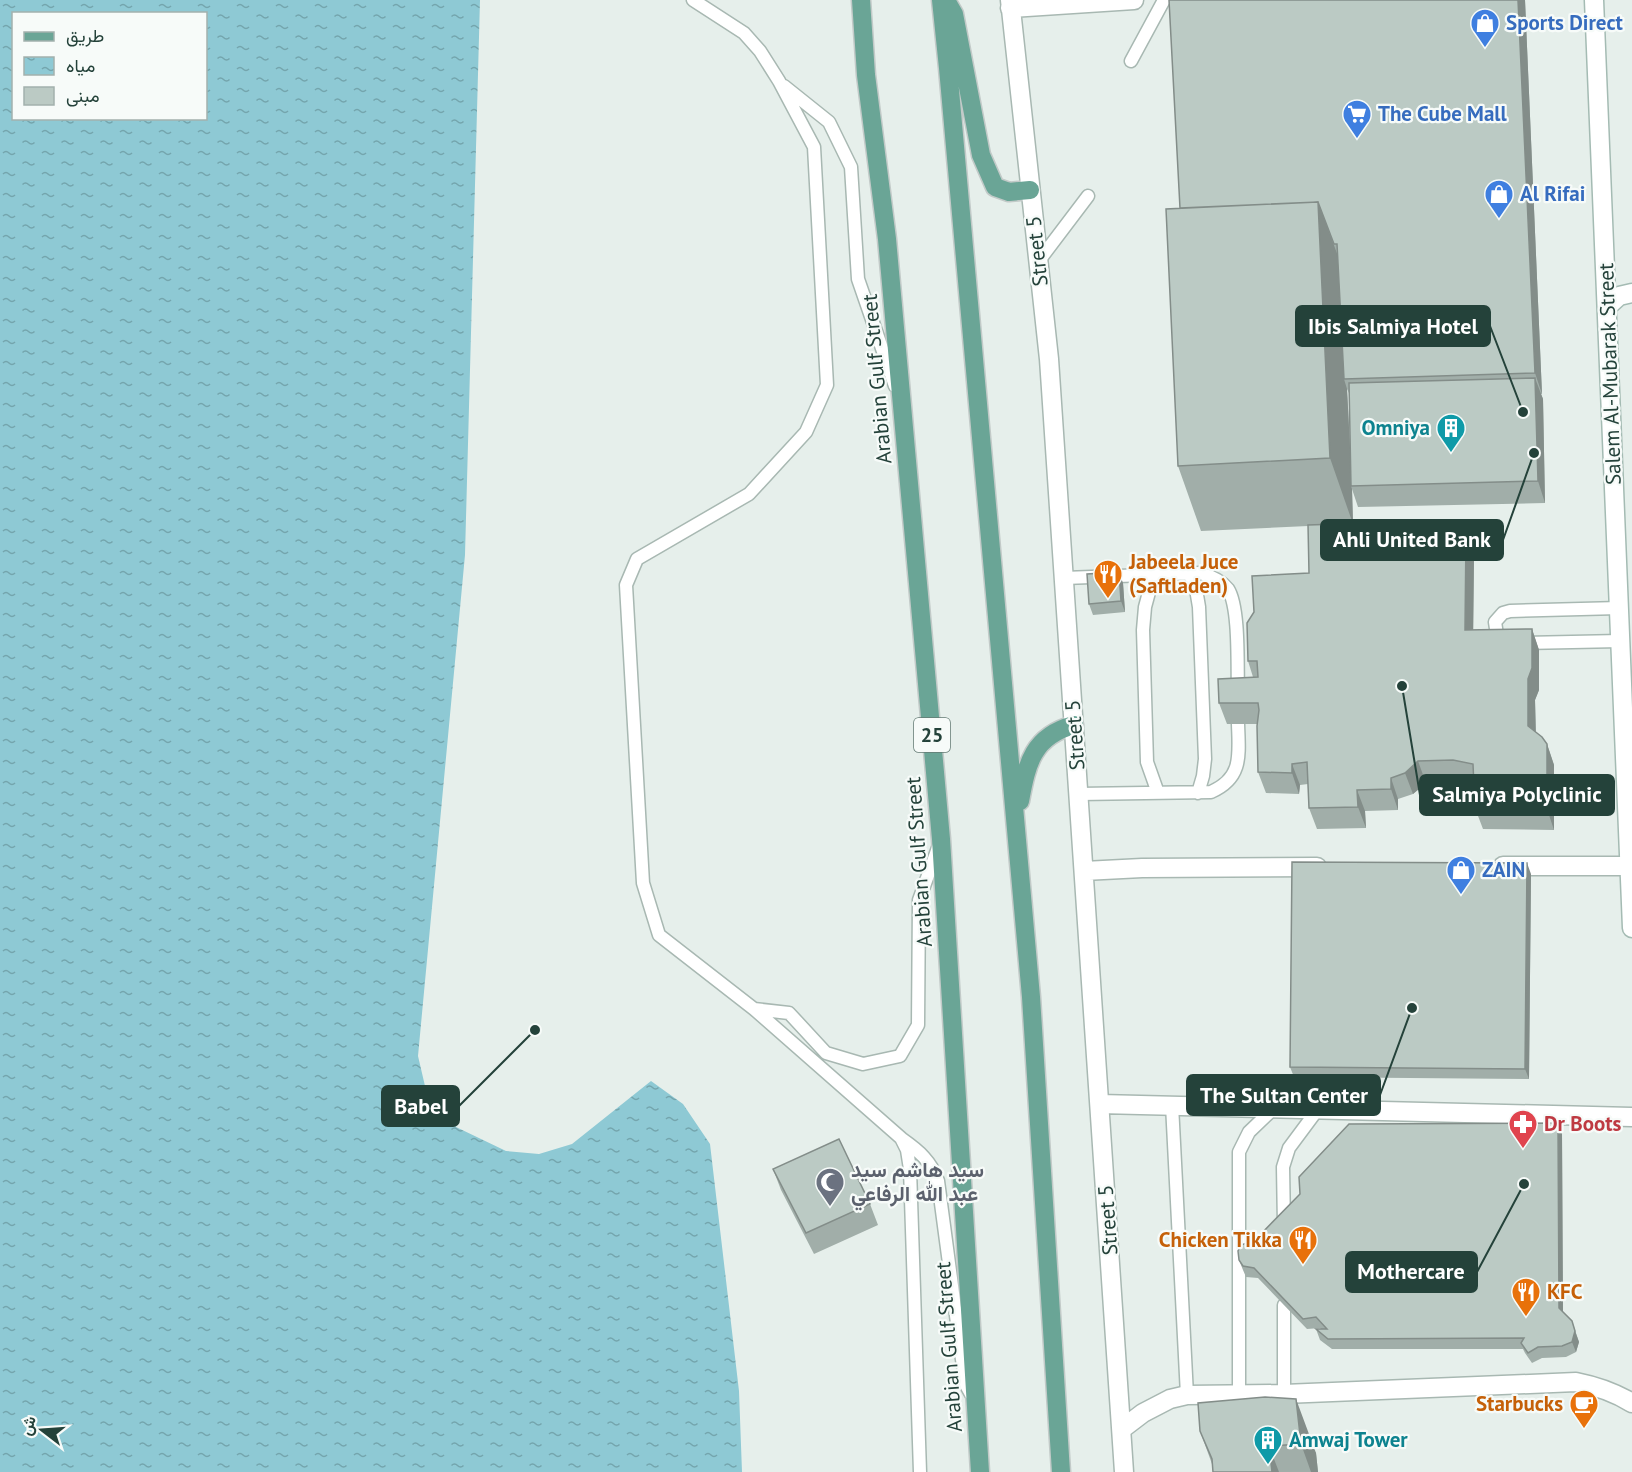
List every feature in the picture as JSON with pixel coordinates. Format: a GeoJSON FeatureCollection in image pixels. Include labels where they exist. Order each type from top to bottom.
{"type":"FeatureCollection","features":[{"type":"Feature","properties":{"kind":"main road","name":"Arabian Gulf Street"},"geometry":{"type":"LineString","coordinates":[[861,0],[866,75],[887,239],[941,839],[980,1472]]}},
{"type":"Feature","properties":{"kind":"main road"},"geometry":{"type":"LineString","coordinates":[[940,0],[1032,1006],[1061,1472]]}},
{"type":"Feature","properties":{"kind":"main road"},"geometry":{"type":"LineString","coordinates":[[946,0],[954,14],[981,155],[995,187],[1009,192],[1030,190]]}},
{"type":"Feature","properties":{"kind":"main road"},"geometry":{"type":"LineString","coordinates":[[1016,827],[1026,769],[1035,749],[1058,729],[1074,725]]}},
{"type":"Feature","properties":{"kind":"street"},"geometry":{"type":"LineString","coordinates":[[1010,4],[1134,0]]}},
{"type":"Feature","properties":{"kind":"street","name":"Salem Al-Mubarak Street"},"geometry":{"type":"LineString","coordinates":[[1591,2],[1608,306],[1632,928]]}},
{"type":"Feature","properties":{"kind":"street","name":"Street 5"},"geometry":{"type":"LineString","coordinates":[[1010,4],[1049,359],[1124,1472]]}},
{"type":"Feature","properties":{"kind":"street"},"geometry":{"type":"LineString","coordinates":[[1608,306],[1618,296],[1632,293]]}},
{"type":"Feature","properties":{"kind":"street"},"geometry":{"type":"LineString","coordinates":[[1486,866],[1629,866]]}},
{"type":"Feature","properties":{"kind":"street"},"geometry":{"type":"LineString","coordinates":[[1084,871],[1142,868],[1332,867]]}},
{"type":"Feature","properties":{"kind":"street"},"geometry":{"type":"LineString","coordinates":[[1100,1104],[1632,1117]]}},
{"type":"Feature","properties":{"kind":"street"},"geometry":{"type":"LineString","coordinates":[[1122,1430],[1143,1413],[1170,1399],[1187,1395],[1284,1394],[1576,1382],[1598,1387],[1632,1403]]}},
{"type":"Feature","properties":{"kind":"lane"},"geometry":{"type":"LineString","coordinates":[[693,0],[744,33],[760,51],[779,81],[814,147],[827,385],[806,432],[749,494],[637,560],[626,585],[643,883],[659,934],[754,1010],[926,1158],[934,1169],[938,1181],[962,1364],[966,1385],[977,1405]]}},
{"type":"Feature","properties":{"kind":"lane"},"geometry":{"type":"LineString","coordinates":[[1131,61],[1164,0]]}},
{"type":"Feature","properties":{"kind":"lane"},"geometry":{"type":"LineString","coordinates":[[779,81],[829,122],[851,166],[858,279],[901,404]]}},
{"type":"Feature","properties":{"kind":"lane"},"geometry":{"type":"LineString","coordinates":[[1038,262],[1088,196]]}},
{"type":"Feature","properties":{"kind":"lane"},"geometry":{"type":"LineString","coordinates":[[1189,573],[1197,589],[1199,607],[1205,759],[1198,793]]}},
{"type":"Feature","properties":{"kind":"lane"},"geometry":{"type":"LineString","coordinates":[[1064,578],[1200,573],[1220,581],[1233,599],[1235,609],[1238,699]]}},
{"type":"Feature","properties":{"kind":"lane"},"geometry":{"type":"LineString","coordinates":[[1155,574],[1144,607],[1143,630],[1148,762],[1158,793]]}},
{"type":"Feature","properties":{"kind":"lane"},"geometry":{"type":"LineString","coordinates":[[1619,609],[1510,610],[1498,617],[1495,628],[1497,635],[1506,643],[1620,641]]}},
{"type":"Feature","properties":{"kind":"lane"},"geometry":{"type":"LineString","coordinates":[[1079,794],[1211,792],[1222,787],[1231,779],[1237,768],[1238,724]]}},
{"type":"Feature","properties":{"kind":"lane"},"geometry":{"type":"LineString","coordinates":[[754,1010],[789,1013],[826,1053],[863,1064],[900,1056],[918,1024],[918,900],[941,839]]}},
{"type":"Feature","properties":{"kind":"lane"},"geometry":{"type":"LineString","coordinates":[[1172,1106],[1187,1395]]}},
{"type":"Feature","properties":{"kind":"lane"},"geometry":{"type":"LineString","coordinates":[[1239,1395],[1239,1152],[1250,1132],[1274,1108]]}},
{"type":"Feature","properties":{"kind":"lane"},"geometry":{"type":"LineString","coordinates":[[1284,1226],[1283,1167],[1289,1148],[1318,1109]]}},
{"type":"Feature","properties":{"kind":"lane"},"geometry":{"type":"LineString","coordinates":[[901,1138],[907,1150],[910,1169],[920,1472]]}},
{"type":"Feature","properties":{"kind":"lane"},"geometry":{"type":"LineString","coordinates":[[1284,1305],[1284,1394]]}},
{"type":"Feature","properties":{"kind":"water"},"geometry":{"type":"Polygon","coordinates":[[[0,0],[480,0],[465,555],[418,1056],[425,1086],[456,1127],[506,1151],[539,1154],[572,1144],[651,1081],[683,1104],[710,1144],[739,1391],[742,1472],[0,1472],[0,0]]]}},
{"type":"Feature","properties":{"kind":"building","name":"The Cube Mall"},"geometry":{"type":"Polygon","coordinates":[[[1169,0],[1518,0],[1535,373],[1344,379],[1337,244],[1334,244],[1318,202],[1180,208],[1169,0]]]}},
{"type":"Feature","properties":{"kind":"building"},"geometry":{"type":"Polygon","coordinates":[[[1318,202],[1330,458],[1178,466],[1166,209],[1318,202]]]}},
{"type":"Feature","properties":{"kind":"building","name":"Omniya"},"geometry":{"type":"Polygon","coordinates":[[[1535,378],[1538,481],[1351,486],[1349,383],[1535,378]]]}},
{"type":"Feature","properties":{"kind":"building"},"geometry":{"type":"Polygon","coordinates":[[[1430,521],[1466,535],[1465,630],[1532,629],[1532,668],[1528,679],[1528,726],[1547,744],[1547,809],[1475,808],[1473,764],[1453,760],[1418,761],[1405,773],[1391,778],[1391,789],[1357,790],[1358,807],[1309,808],[1307,762],[1292,764],[1292,773],[1258,772],[1258,703],[1219,703],[1218,679],[1258,677],[1257,661],[1248,661],[1247,623],[1254,612],[1252,576],[1309,573],[1308,525],[1430,521]]]}},
{"type":"Feature","properties":{"kind":"building"},"geometry":{"type":"Polygon","coordinates":[[[1119,572],[1121,601],[1089,604],[1087,574],[1119,572]]]}},
{"type":"Feature","properties":{"kind":"building"},"geometry":{"type":"Polygon","coordinates":[[[1292,862],[1527,863],[1525,1069],[1290,1067],[1292,862]]]}},
{"type":"Feature","properties":{"kind":"building"},"geometry":{"type":"Polygon","coordinates":[[[1558,1123],[1559,1308],[1572,1321],[1575,1331],[1572,1342],[1562,1346],[1538,1347],[1528,1353],[1521,1343],[1524,1338],[1328,1339],[1316,1329],[1327,1329],[1316,1317],[1303,1319],[1254,1268],[1243,1266],[1239,1260],[1238,1251],[1241,1245],[1255,1240],[1300,1194],[1299,1177],[1349,1124],[1558,1123]]]}},
{"type":"Feature","properties":{"kind":"building","name":"سيد هاشم سيد عبد الله الرفاعي"},"geometry":{"type":"Polygon","coordinates":[[[839,1139],[870,1204],[806,1233],[773,1169],[839,1139]]]}},
{"type":"Feature","properties":{"kind":"building"},"geometry":{"type":"Polygon","coordinates":[[[1265,1397],[1296,1399],[1301,1444],[1269,1446],[1272,1472],[1213,1472],[1212,1459],[1200,1431],[1198,1403],[1265,1397]]]}},
{"type":"Feature","properties":{"kind":"place","name":"Sports Direct"},"geometry":{"type":"Point","coordinates":[1485,48]}},
{"type":"Feature","properties":{"kind":"place","name":"The Cube Mall"},"geometry":{"type":"Point","coordinates":[1357,140]}},
{"type":"Feature","properties":{"kind":"place","name":"Al Rifai"},"geometry":{"type":"Point","coordinates":[1499,220]}},
{"type":"Feature","properties":{"kind":"place","name":"Ibis Salmiya Hotel"},"geometry":{"type":"Point","coordinates":[1523,412]}},
{"type":"Feature","properties":{"kind":"place","name":"Ahli United Bank"},"geometry":{"type":"Point","coordinates":[1534,453]}},
{"type":"Feature","properties":{"kind":"place","name":"Omniya"},"geometry":{"type":"Point","coordinates":[1451,454]}},
{"type":"Feature","properties":{"kind":"place","name":"Jabeela Juce (Saftladen)"},"geometry":{"type":"Point","coordinates":[1108,600]}},
{"type":"Feature","properties":{"kind":"place","name":"Salmiya Polyclinic"},"geometry":{"type":"Point","coordinates":[1402,686]}},
{"type":"Feature","properties":{"kind":"place","name":"ZAIN"},"geometry":{"type":"Point","coordinates":[1461,896]}},
{"type":"Feature","properties":{"kind":"place","name":"The Sultan Center"},"geometry":{"type":"Point","coordinates":[1412,1008]}},
{"type":"Feature","properties":{"kind":"place","name":"Babel"},"geometry":{"type":"Point","coordinates":[535,1030]}},
{"type":"Feature","properties":{"kind":"place","name":"Dr Boots"},"geometry":{"type":"Point","coordinates":[1523,1150]}},
{"type":"Feature","properties":{"kind":"place","name":"Mothercare"},"geometry":{"type":"Point","coordinates":[1524,1184]}},
{"type":"Feature","properties":{"kind":"place","name":"سيد هاشم سيد عبد الله الرفاعي"},"geometry":{"type":"Point","coordinates":[830,1208]}},
{"type":"Feature","properties":{"kind":"place","name":"Chicken Tikka"},"geometry":{"type":"Point","coordinates":[1303,1266]}},
{"type":"Feature","properties":{"kind":"place","name":"KFC"},"geometry":{"type":"Point","coordinates":[1526,1318]}},
{"type":"Feature","properties":{"kind":"place","name":"Starbucks"},"geometry":{"type":"Point","coordinates":[1584,1430]}},
{"type":"Feature","properties":{"kind":"place","name":"Amwaj Tower"},"geometry":{"type":"Point","coordinates":[1268,1466]}}]}
